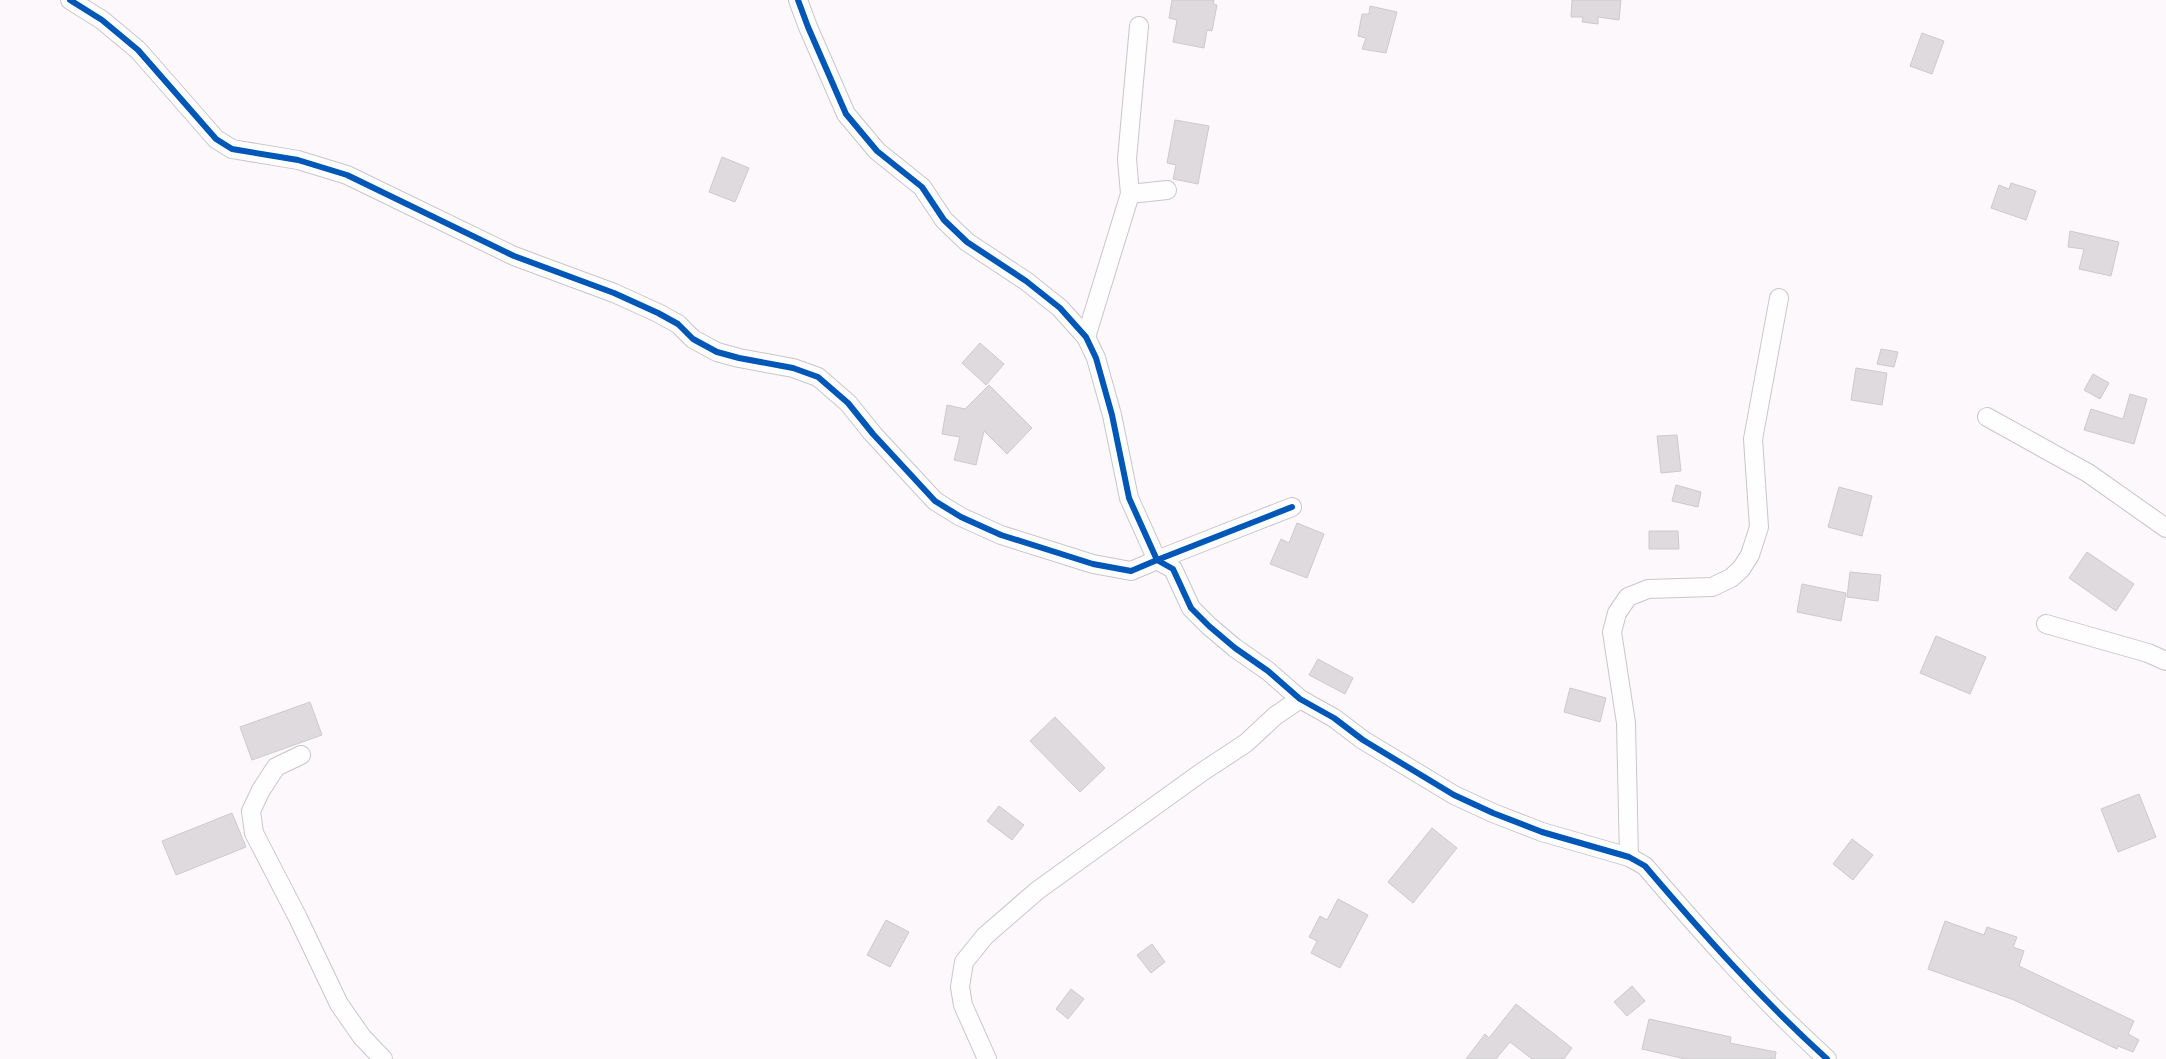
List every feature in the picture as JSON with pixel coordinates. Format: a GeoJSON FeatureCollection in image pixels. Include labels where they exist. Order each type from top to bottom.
{"type":"FeatureCollection","features":[{"type":"Feature","properties":{"kind":"street"},"geometry":{"type":"LineString","coordinates":[[70,0],[102,20],[138,50],[216,139],[232,149],[298,160],[347,175],[514,256],[614,293],[658,313],[678,324],[693,339],[717,352],[793,368],[818,377],[848,402],[873,434],[935,501],[961,517],[1001,535],[1093,564],[1132,571],[1292,507]]}},
{"type":"Feature","properties":{"kind":"street"},"geometry":{"type":"LineString","coordinates":[[798,0],[846,114],[871,143],[922,187],[944,220],[967,242],[1026,281],[1053,302],[1086,337],[1096,358],[1112,415],[1129,498],[1157,560],[1173,569],[1191,608],[1235,648],[1268,671],[1300,699],[1454,795],[1542,832],[1629,856],[1645,866],[1723,956],[1775,1010],[1827,1059]]}},
{"type":"Feature","properties":{"kind":"street"},"geometry":{"type":"LineString","coordinates":[[1086,337],[1130,194],[1127,159],[1139,26]]}},
{"type":"Feature","properties":{"kind":"street"},"geometry":{"type":"LineString","coordinates":[[1130,194],[1167,190]]}},
{"type":"Feature","properties":{"kind":"street"},"geometry":{"type":"LineString","coordinates":[[1629,856],[1626,723],[1612,632],[1617,613],[1628,597],[1648,589],[1712,587],[1731,578],[1741,569],[1750,555],[1759,527],[1753,439],[1779,298]]}},
{"type":"Feature","properties":{"kind":"street"},"geometry":{"type":"LineString","coordinates":[[1986,417],[2088,473],[2166,528]]}},
{"type":"Feature","properties":{"kind":"street"},"geometry":{"type":"LineString","coordinates":[[2046,624],[2148,653],[2166,661]]}},
{"type":"Feature","properties":{"kind":"street"},"geometry":{"type":"LineString","coordinates":[[987,1059],[963,1005],[960,988],[964,962],[985,936],[1038,890],[1202,772],[1246,744],[1276,716],[1300,699]]}},
{"type":"Feature","properties":{"kind":"street"},"geometry":{"type":"LineString","coordinates":[[301,755],[276,767],[260,790],[251,811],[254,833],[298,918],[339,1004],[362,1037],[383,1059]]}},
{"type":"Feature","properties":{"kind":"building"},"geometry":{"type":"Polygon","coordinates":[[[1172,0],[1214,0],[1213,4],[1217,5],[1212,31],[1207,30],[1204,48],[1173,42],[1177,20],[1169,18],[1172,0]]]}},
{"type":"Feature","properties":{"kind":"building"},"geometry":{"type":"Polygon","coordinates":[[[1572,0],[1621,0],[1619,20],[1598,17],[1598,24],[1582,22],[1583,17],[1571,17],[1572,0]]]}},
{"type":"Feature","properties":{"kind":"building"},"geometry":{"type":"Polygon","coordinates":[[[1370,6],[1397,12],[1386,53],[1362,49],[1366,38],[1358,36],[1362,14],[1369,14],[1370,6]]]}},
{"type":"Feature","properties":{"kind":"building"},"geometry":{"type":"Polygon","coordinates":[[[1922,33],[1944,41],[1932,74],[1910,66],[1922,33]]]}},
{"type":"Feature","properties":{"kind":"building"},"geometry":{"type":"Polygon","coordinates":[[[1175,120],[1209,126],[1198,184],[1173,179],[1176,165],[1167,163],[1175,120]]]}},
{"type":"Feature","properties":{"kind":"building"},"geometry":{"type":"Polygon","coordinates":[[[722,157],[749,168],[735,202],[709,192],[722,157]]]}},
{"type":"Feature","properties":{"kind":"building"},"geometry":{"type":"Polygon","coordinates":[[[2011,183],[2036,191],[2026,220],[1991,208],[1999,185],[2009,189],[2011,183]]]}},
{"type":"Feature","properties":{"kind":"building"},"geometry":{"type":"Polygon","coordinates":[[[2070,231],[2119,242],[2111,276],[2079,269],[2084,249],[2068,247],[2070,231]]]}},
{"type":"Feature","properties":{"kind":"building"},"geometry":{"type":"Polygon","coordinates":[[[980,343],[1004,364],[986,385],[962,363],[980,343]]]}},
{"type":"Feature","properties":{"kind":"building"},"geometry":{"type":"Polygon","coordinates":[[[1881,349],[1898,352],[1894,367],[1877,364],[1881,349]]]}},
{"type":"Feature","properties":{"kind":"building"},"geometry":{"type":"Polygon","coordinates":[[[1856,368],[1887,373],[1882,405],[1851,400],[1856,368]]]}},
{"type":"Feature","properties":{"kind":"building"},"geometry":{"type":"Polygon","coordinates":[[[2093,374],[2109,383],[2100,399],[2084,390],[2093,374]]]}},
{"type":"Feature","properties":{"kind":"building"},"geometry":{"type":"Polygon","coordinates":[[[989,385],[1032,428],[1007,454],[984,431],[976,465],[954,460],[960,437],[942,434],[947,405],[965,409],[989,385]]]}},
{"type":"Feature","properties":{"kind":"building"},"geometry":{"type":"Polygon","coordinates":[[[2130,394],[2147,399],[2134,444],[2084,430],[2091,409],[2123,419],[2130,394]]]}},
{"type":"Feature","properties":{"kind":"building"},"geometry":{"type":"Polygon","coordinates":[[[1677,435],[1681,471],[1661,473],[1657,436],[1677,435]]]}},
{"type":"Feature","properties":{"kind":"building"},"geometry":{"type":"Polygon","coordinates":[[[1676,485],[1701,492],[1698,507],[1672,501],[1676,485]]]}},
{"type":"Feature","properties":{"kind":"building"},"geometry":{"type":"Polygon","coordinates":[[[1839,487],[1872,496],[1862,536],[1828,527],[1839,487]]]}},
{"type":"Feature","properties":{"kind":"building"},"geometry":{"type":"Polygon","coordinates":[[[1297,523],[1324,534],[1307,578],[1270,564],[1281,539],[1289,543],[1297,523]]]}},
{"type":"Feature","properties":{"kind":"building"},"geometry":{"type":"Polygon","coordinates":[[[1649,531],[1678,531],[1679,549],[1649,549],[1649,531]]]}},
{"type":"Feature","properties":{"kind":"building"},"geometry":{"type":"Polygon","coordinates":[[[2087,552],[2134,584],[2116,611],[2069,578],[2087,552]]]}},
{"type":"Feature","properties":{"kind":"building"},"geometry":{"type":"Polygon","coordinates":[[[1850,572],[1881,575],[1878,601],[1847,597],[1850,572]]]}},
{"type":"Feature","properties":{"kind":"building"},"geometry":{"type":"Polygon","coordinates":[[[1802,584],[1846,593],[1841,621],[1797,612],[1802,584]]]}},
{"type":"Feature","properties":{"kind":"building"},"geometry":{"type":"Polygon","coordinates":[[[1936,636],[1986,657],[1970,694],[1920,673],[1936,636]]]}},
{"type":"Feature","properties":{"kind":"building"},"geometry":{"type":"Polygon","coordinates":[[[1318,659],[1353,678],[1345,694],[1309,675],[1318,659]]]}},
{"type":"Feature","properties":{"kind":"building"},"geometry":{"type":"Polygon","coordinates":[[[1570,688],[1606,698],[1600,722],[1564,712],[1570,688]]]}},
{"type":"Feature","properties":{"kind":"building"},"geometry":{"type":"Polygon","coordinates":[[[310,702],[322,735],[252,760],[240,727],[310,702]]]}},
{"type":"Feature","properties":{"kind":"building"},"geometry":{"type":"Polygon","coordinates":[[[1055,717],[1105,768],[1080,792],[1030,741],[1055,717]]]}},
{"type":"Feature","properties":{"kind":"building"},"geometry":{"type":"Polygon","coordinates":[[[2139,794],[2156,837],[2118,852],[2101,809],[2139,794]]]}},
{"type":"Feature","properties":{"kind":"building"},"geometry":{"type":"Polygon","coordinates":[[[999,806],[1024,825],[1012,840],[987,821],[999,806]]]}},
{"type":"Feature","properties":{"kind":"building"},"geometry":{"type":"Polygon","coordinates":[[[232,813],[246,847],[176,875],[162,841],[232,813]]]}},
{"type":"Feature","properties":{"kind":"building"},"geometry":{"type":"Polygon","coordinates":[[[1432,828],[1457,848],[1413,903],[1388,882],[1432,828]]]}},
{"type":"Feature","properties":{"kind":"building"},"geometry":{"type":"Polygon","coordinates":[[[1852,839],[1873,855],[1853,880],[1833,864],[1852,839]]]}},
{"type":"Feature","properties":{"kind":"building"},"geometry":{"type":"Polygon","coordinates":[[[1338,899],[1368,915],[1340,968],[1311,953],[1317,941],[1309,937],[1320,916],[1327,920],[1338,899]]]}},
{"type":"Feature","properties":{"kind":"building"},"geometry":{"type":"Polygon","coordinates":[[[886,920],[909,932],[890,967],[867,955],[886,920]]]}},
{"type":"Feature","properties":{"kind":"building"},"geometry":{"type":"Polygon","coordinates":[[[1945,921],[1984,935],[1987,927],[2017,937],[2013,947],[2024,951],[2019,966],[2134,1021],[2128,1034],[2139,1040],[2133,1052],[2118,1046],[2117,1049],[2014,1000],[1928,969],[1945,921]]]}},
{"type":"Feature","properties":{"kind":"building"},"geometry":{"type":"Polygon","coordinates":[[[1152,944],[1165,962],[1151,973],[1137,955],[1152,944]]]}},
{"type":"Feature","properties":{"kind":"building"},"geometry":{"type":"Polygon","coordinates":[[[1632,986],[1645,1001],[1627,1016],[1614,1002],[1632,986]]]}},
{"type":"Feature","properties":{"kind":"building"},"geometry":{"type":"Polygon","coordinates":[[[1071,989],[1084,999],[1068,1019],[1056,1009],[1071,989]]]}},
{"type":"Feature","properties":{"kind":"building"},"geometry":{"type":"Polygon","coordinates":[[[1516,1004],[1572,1048],[1564,1059],[1532,1059],[1510,1042],[1496,1059],[1466,1059],[1485,1034],[1489,1038],[1516,1004]]]}},
{"type":"Feature","properties":{"kind":"building"},"geometry":{"type":"Polygon","coordinates":[[[1649,1019],[1731,1037],[1730,1043],[1776,1052],[1775,1059],[1685,1059],[1642,1049],[1649,1019]]]}},
{"type":"Feature","properties":{"kind":"cycle path"},"geometry":{"type":"LineString","coordinates":[[70,0],[102,20],[138,50],[216,139],[232,149],[298,160],[347,175],[514,256],[614,293],[658,313],[678,324],[693,339],[717,352],[793,368],[818,377],[848,403],[873,434],[935,501],[961,517],[1001,535],[1093,564],[1131,571],[1157,560],[1173,569],[1191,608],[1209,626],[1235,648],[1268,671],[1300,699],[1334,718],[1363,740],[1454,795],[1493,813],[1542,832],[1629,857],[1645,866],[1733,966],[1827,1059]]}},
{"type":"Feature","properties":{"kind":"cycle path"},"geometry":{"type":"LineString","coordinates":[[798,0],[846,114],[877,151],[922,187],[944,220],[967,242],[1026,281],[1060,308],[1086,337],[1096,358],[1112,415],[1129,498],[1157,560],[1292,507]]}}]}
